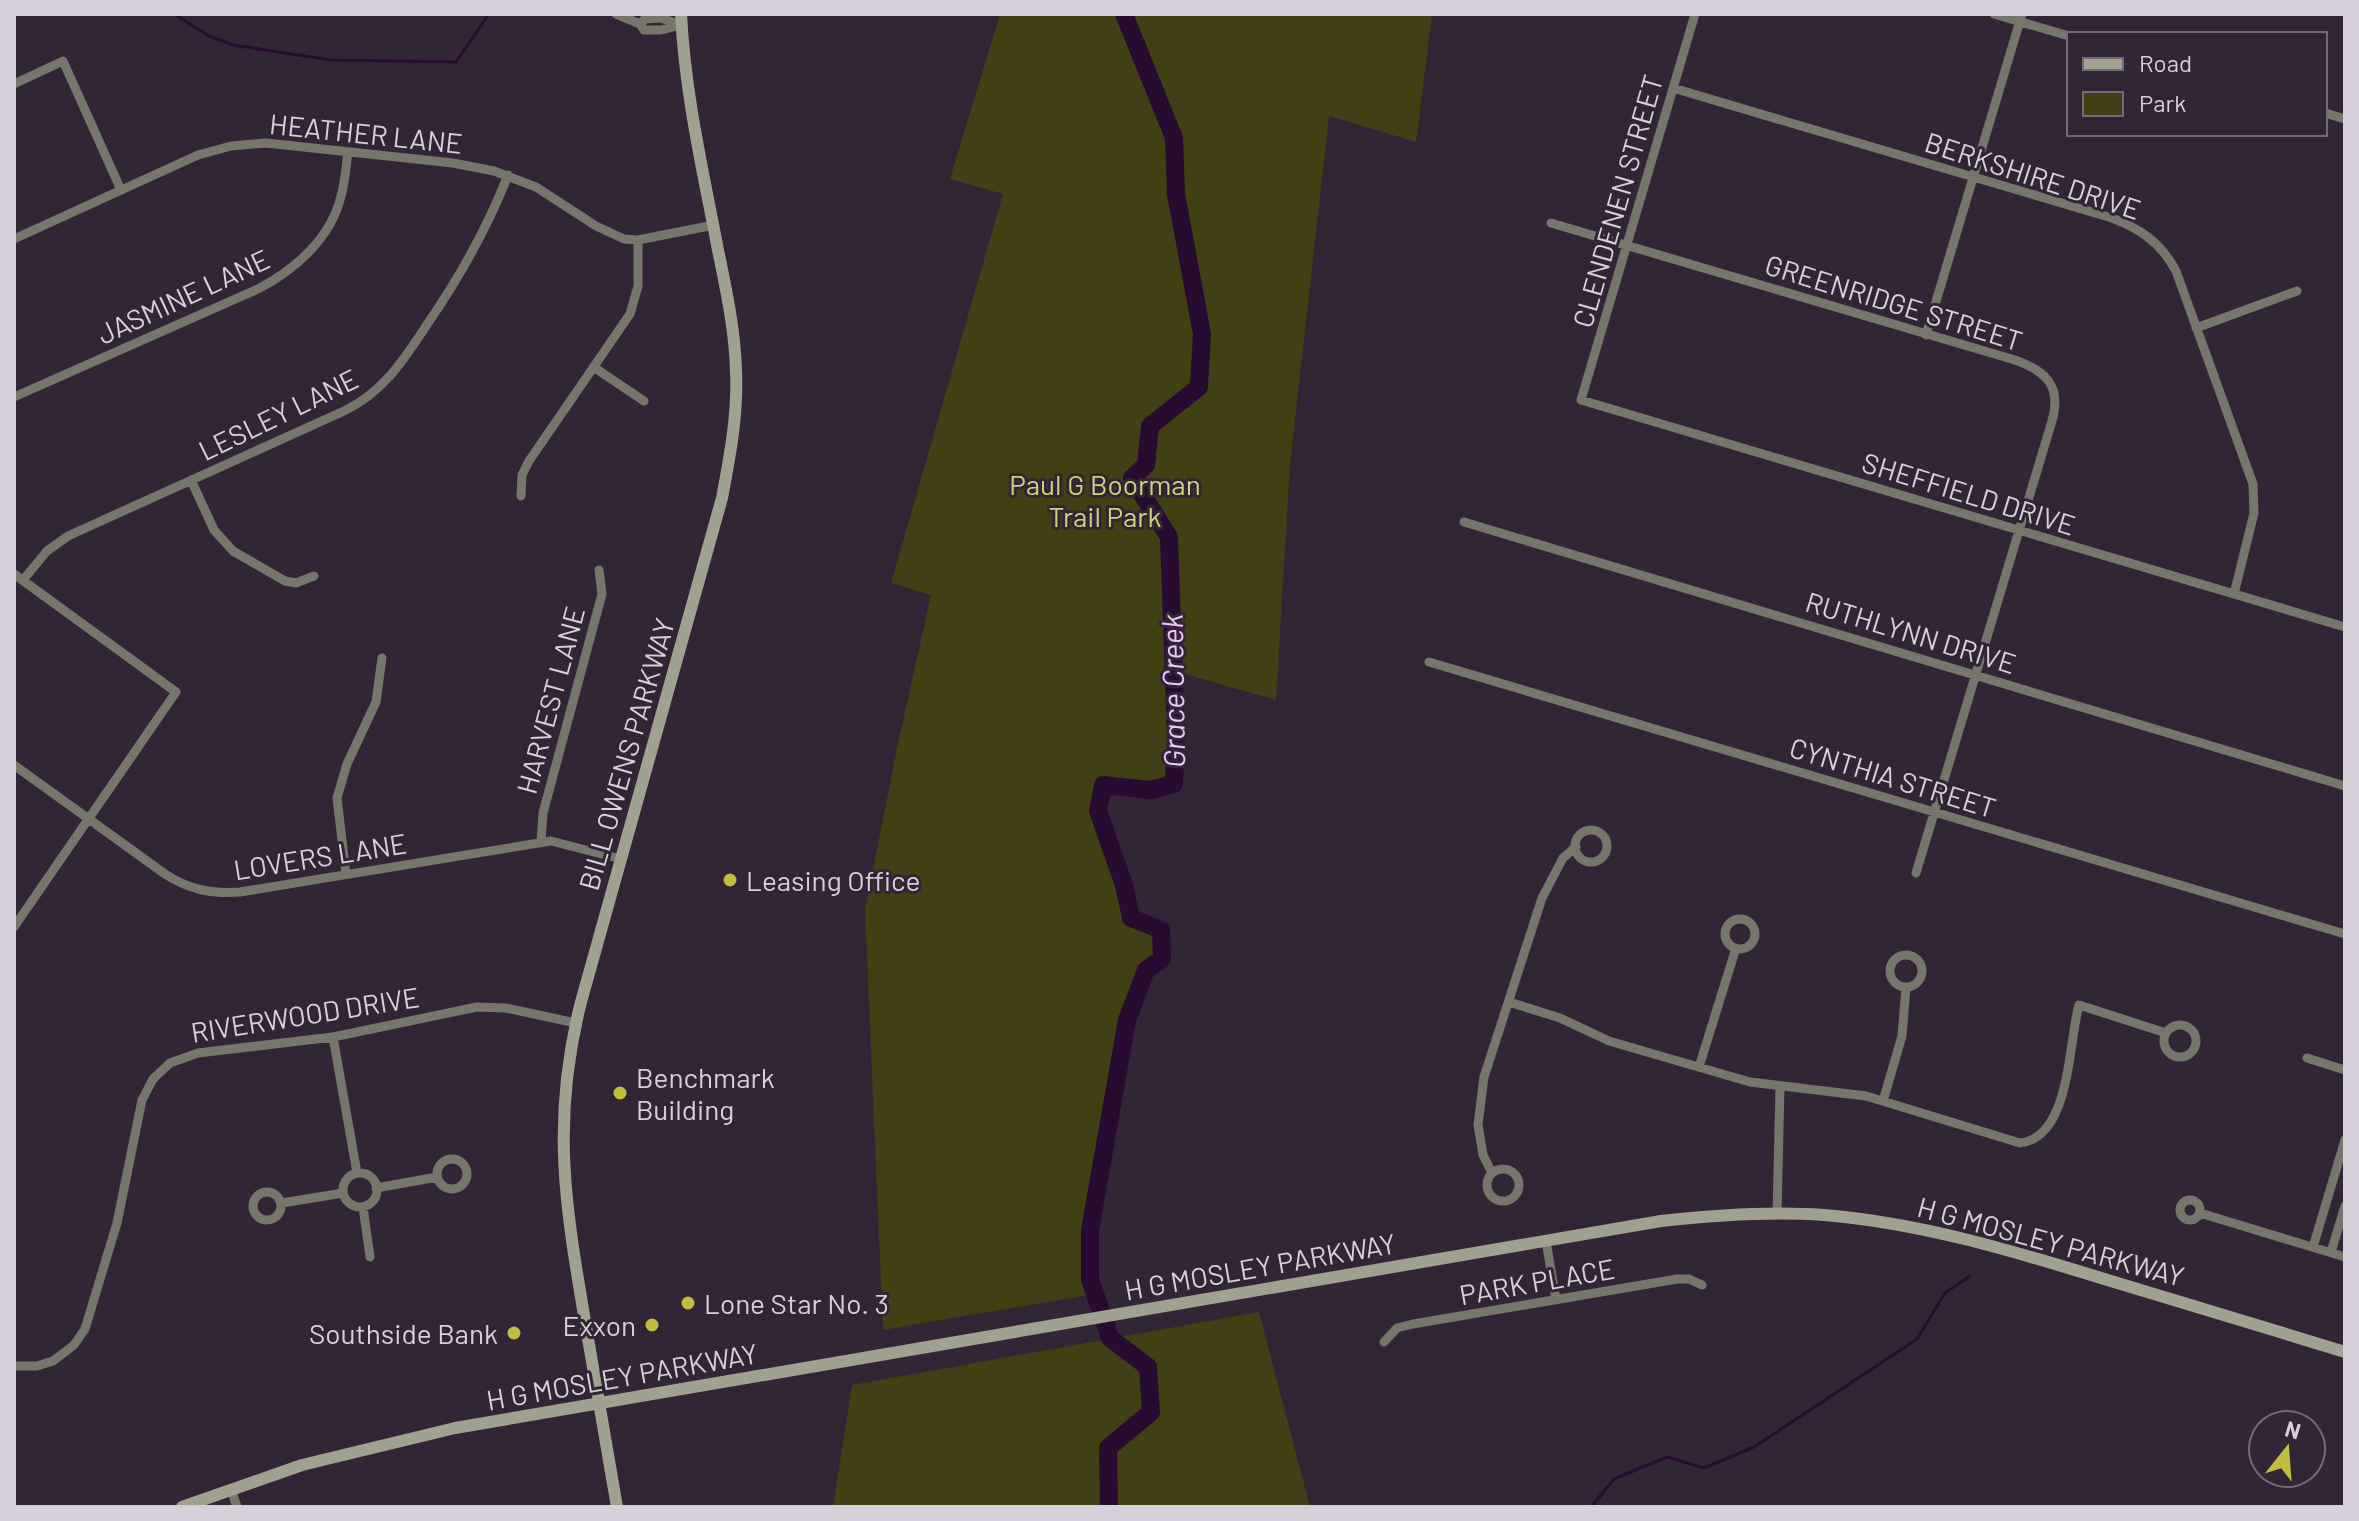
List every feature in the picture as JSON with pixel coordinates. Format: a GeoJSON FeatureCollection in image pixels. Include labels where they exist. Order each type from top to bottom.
{"type":"FeatureCollection","features":[{"type":"Feature","properties":{"kind":"main road","name":"BILL OWENS PARKWAY"},"geometry":{"type":"LineString","coordinates":[[617,1507],[569,1223],[564,1180],[563,1103],[576,1023],[718,512],[731,445],[736,366],[728,301],[690,110],[681,20]]}},
{"type":"Feature","properties":{"kind":"main road","name":"H G MOSLEY PARKWAY"},"geometry":{"type":"LineString","coordinates":[[182,1507],[313,1462],[391,1442],[1689,1218],[1823,1215],[1876,1221],[1977,1241],[2345,1352]]}},
{"type":"Feature","properties":{"kind":"street"},"geometry":{"type":"LineString","coordinates":[[616,14],[640,24],[645,19],[681,20]]}},
{"type":"Feature","properties":{"kind":"street","name":"CLENDENEN STREET"},"geometry":{"type":"LineString","coordinates":[[1581,400],[1695,14]]}},
{"type":"Feature","properties":{"kind":"street"},"geometry":{"type":"LineString","coordinates":[[1994,14],[2020,18],[2067,35]]}},
{"type":"Feature","properties":{"kind":"street"},"geometry":{"type":"LineString","coordinates":[[1926,335],[2020,18]]}},
{"type":"Feature","properties":{"kind":"street"},"geometry":{"type":"LineString","coordinates":[[14,84],[63,61],[121,190]]}},
{"type":"Feature","properties":{"kind":"street","name":"BERKSHIRE DRIVE"},"geometry":{"type":"LineString","coordinates":[[1673,88],[2112,218],[2159,244],[2170,260],[2249,470],[2254,491],[2254,513],[2234,594]]}},
{"type":"Feature","properties":{"kind":"street","name":"HEATHER LANE"},"geometry":{"type":"LineString","coordinates":[[14,239],[198,155],[231,146],[266,143],[453,163],[508,175],[536,187],[608,234],[624,239],[638,240],[714,225]]}},
{"type":"Feature","properties":{"kind":"street","name":"JASMINE LANE"},"geometry":{"type":"LineString","coordinates":[[14,397],[258,289],[293,268],[316,243],[334,215],[342,195],[348,152]]}},
{"type":"Feature","properties":{"kind":"street","name":"LESLEY LANE"},"geometry":{"type":"LineString","coordinates":[[23,580],[41,557],[61,540],[361,403],[382,386],[465,268],[491,218],[508,175]]}},
{"type":"Feature","properties":{"kind":"street","name":"GREENRIDGE STREET"},"geometry":{"type":"LineString","coordinates":[[1551,223],[2025,364],[2039,371],[2051,385],[2055,411],[1916,873]]}},
{"type":"Feature","properties":{"kind":"street"},"geometry":{"type":"LineString","coordinates":[[521,496],[525,468],[634,307],[639,276],[638,240]]}},
{"type":"Feature","properties":{"kind":"street"},"geometry":{"type":"LineString","coordinates":[[2196,328],[2297,291]]}},
{"type":"Feature","properties":{"kind":"street"},"geometry":{"type":"LineString","coordinates":[[595,368],[644,401]]}},
{"type":"Feature","properties":{"kind":"street","name":"SHEFFIELD DRIVE"},"geometry":{"type":"LineString","coordinates":[[1581,400],[2345,627]]}},
{"type":"Feature","properties":{"kind":"street"},"geometry":{"type":"LineString","coordinates":[[191,480],[214,530],[233,551],[285,581],[296,583],[314,576]]}},
{"type":"Feature","properties":{"kind":"street","name":"RUTHLYNN DRIVE"},"geometry":{"type":"LineString","coordinates":[[1464,522],[2345,786]]}},
{"type":"Feature","properties":{"kind":"street","name":"HARVEST LANE"},"geometry":{"type":"LineString","coordinates":[[541,842],[543,813],[602,594],[599,570]]}},
{"type":"Feature","properties":{"kind":"street"},"geometry":{"type":"LineString","coordinates":[[14,574],[176,692],[14,927]]}},
{"type":"Feature","properties":{"kind":"street"},"geometry":{"type":"LineString","coordinates":[[346,874],[337,798],[347,764],[376,702],[382,658]]}},
{"type":"Feature","properties":{"kind":"street","name":"CYNTHIA STREET"},"geometry":{"type":"LineString","coordinates":[[1429,662],[2345,934]]}},
{"type":"Feature","properties":{"kind":"street","name":"LOVERS LANE"},"geometry":{"type":"LineString","coordinates":[[14,765],[165,874],[199,891],[240,892],[541,842],[560,843],[621,859]]}},
{"type":"Feature","properties":{"kind":"street"},"geometry":{"type":"LineString","coordinates":[[1492,1173],[1483,1155],[1478,1125],[1484,1077],[1545,890],[1563,858],[1576,847]]}},
{"type":"Feature","properties":{"kind":"street"},"geometry":{"type":"LineString","coordinates":[[1699,1067],[1736,948]]}},
{"type":"Feature","properties":{"kind":"street"},"geometry":{"type":"LineString","coordinates":[[1883,1101],[1902,1036],[1906,987]]}},
{"type":"Feature","properties":{"kind":"street"},"geometry":{"type":"LineString","coordinates":[[1509,1002],[1560,1018],[1603,1039],[1760,1084],[1844,1091],[2013,1142],[2031,1141],[2049,1127],[2066,1081],[2079,1005],[2166,1033]]}},
{"type":"Feature","properties":{"kind":"street","name":"RIVERWOOD DRIVE"},"geometry":{"type":"LineString","coordinates":[[14,1366],[37,1366],[53,1361],[74,1345],[85,1329],[117,1223],[142,1100],[149,1084],[175,1060],[198,1053],[333,1037],[485,1006],[521,1010],[576,1023]]}},
{"type":"Feature","properties":{"kind":"street"},"geometry":{"type":"LineString","coordinates":[[333,1037],[357,1173]]}},
{"type":"Feature","properties":{"kind":"street"},"geometry":{"type":"LineString","coordinates":[[2307,1058],[2345,1070]]}},
{"type":"Feature","properties":{"kind":"street"},"geometry":{"type":"LineString","coordinates":[[1777,1214],[1780,1087]]}},
{"type":"Feature","properties":{"kind":"street"},"geometry":{"type":"LineString","coordinates":[[2313,1247],[2341,1167],[2344,1146]]}},
{"type":"Feature","properties":{"kind":"street"},"geometry":{"type":"LineString","coordinates":[[357,1173],[372,1178],[376,1188],[375,1198],[363,1207],[348,1202],[343,1193],[347,1178],[357,1173]]}},
{"type":"Feature","properties":{"kind":"street"},"geometry":{"type":"LineString","coordinates":[[376,1188],[437,1177]]}},
{"type":"Feature","properties":{"kind":"street"},"geometry":{"type":"LineString","coordinates":[[282,1203],[343,1193]]}},
{"type":"Feature","properties":{"kind":"street"},"geometry":{"type":"LineString","coordinates":[[2331,1252],[2345,1206]]}},
{"type":"Feature","properties":{"kind":"street"},"geometry":{"type":"LineString","coordinates":[[363,1207],[370,1257]]}},
{"type":"Feature","properties":{"kind":"street"},"geometry":{"type":"LineString","coordinates":[[2200,1213],[2345,1257]]}},
{"type":"Feature","properties":{"kind":"street"},"geometry":{"type":"LineString","coordinates":[[1546,1241],[1556,1300]]}},
{"type":"Feature","properties":{"kind":"street","name":"PARK PLACE"},"geometry":{"type":"LineString","coordinates":[[1384,1342],[1394,1331],[1407,1325],[1682,1278],[1702,1285]]}},
{"type":"Feature","properties":{"kind":"street"},"geometry":{"type":"LineString","coordinates":[[231,1489],[237,1507]]}},
{"type":"Feature","properties":{"kind":"green space","name":"Paul G Boorman Trail Park"},"geometry":{"type":"Polygon","coordinates":[[[1000,14],[1432,14],[1416,142],[1329,116],[1290,464],[1276,700],[1174,671],[1174,784],[1151,790],[1103,786],[1098,811],[1124,885],[1130,918],[1161,930],[1162,959],[1146,970],[1127,1020],[1090,1230],[1090,1279],[1095,1294],[883,1330],[865,910],[931,595],[891,583],[1003,194],[950,179],[1000,14]]]}},
{"type":"Feature","properties":{"kind":"green space"},"geometry":{"type":"Polygon","coordinates":[[[1259,1312],[1310,1507],[833,1507],[852,1385],[1259,1312]]]}},
{"type":"Feature","properties":{"kind":"waterway"},"geometry":{"type":"LineString","coordinates":[[174,14],[209,36],[233,45],[331,60],[456,62],[489,14]]}},
{"type":"Feature","properties":{"kind":"waterway","name":"Grace Creek"},"geometry":{"type":"LineString","coordinates":[[1109,1507],[1108,1448],[1151,1412],[1148,1367],[1110,1338],[1090,1279],[1090,1230],[1127,1020],[1146,970],[1162,959],[1161,930],[1131,918],[1124,885],[1098,811],[1103,785],[1151,790],[1174,784],[1176,733],[1169,537],[1132,478],[1146,465],[1150,426],[1199,387],[1202,334],[1176,194],[1174,138],[1124,14]]}},
{"type":"Feature","properties":{"kind":"waterway"},"geometry":{"type":"LineString","coordinates":[[1591,1507],[1614,1479],[1667,1457],[1704,1468],[1754,1447],[1917,1339],[1945,1293],[1970,1276]]}},
{"type":"Feature","properties":{"kind":"place","name":"Leasing Office"},"geometry":{"type":"Point","coordinates":[730,880]}},
{"type":"Feature","properties":{"kind":"place","name":"Benchmark Building"},"geometry":{"type":"Point","coordinates":[620,1093]}},
{"type":"Feature","properties":{"kind":"place","name":"Lone Star No. 3"},"geometry":{"type":"Point","coordinates":[688,1303]}},
{"type":"Feature","properties":{"kind":"place","name":"Exxon"},"geometry":{"type":"Point","coordinates":[652,1325]}},
{"type":"Feature","properties":{"kind":"place","name":"Southside Bank"},"geometry":{"type":"Point","coordinates":[514,1333]}}]}
